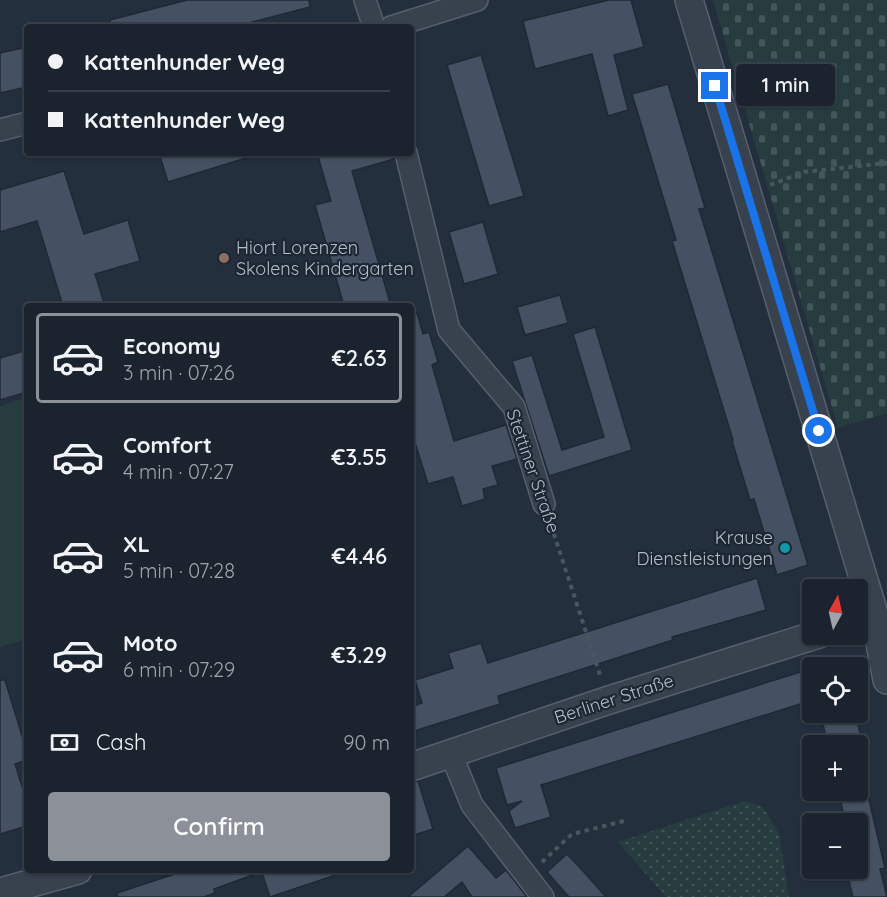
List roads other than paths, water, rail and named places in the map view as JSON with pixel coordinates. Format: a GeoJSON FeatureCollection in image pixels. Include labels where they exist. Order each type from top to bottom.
{"type":"FeatureCollection","features":[{"type":"Feature","properties":{"kind":"street"},"geometry":{"type":"LineString","coordinates":[[365,0],[373,24]]}},
{"type":"Feature","properties":{"kind":"street"},"geometry":{"type":"LineString","coordinates":[[401,24],[477,0]]}},
{"type":"Feature","properties":{"kind":"street"},"geometry":{"type":"LineString","coordinates":[[689,0],[873,617],[887,680]]}},
{"type":"Feature","properties":{"kind":"street"},"geometry":{"type":"LineString","coordinates":[[0,130],[24,124]]}},
{"type":"Feature","properties":{"kind":"street","name":"Stettiner Straße"},"geometry":{"type":"LineString","coordinates":[[407,156],[449,330],[514,407],[544,504]]}},
{"type":"Feature","properties":{"kind":"street","name":"Berliner Straße"},"geometry":{"type":"LineString","coordinates":[[414,766],[609,700],[802,639]]}},
{"type":"Feature","properties":{"kind":"street"},"geometry":{"type":"LineString","coordinates":[[451,754],[472,805],[543,897]]}},
{"type":"Feature","properties":{"kind":"street"},"geometry":{"type":"LineString","coordinates":[[0,892],[67,873]]}},
{"type":"Feature","properties":{"kind":"place","name":"Hiort Lorenzen Skolens Kindergarten"},"geometry":{"type":"Point","coordinates":[224,258]}},
{"type":"Feature","properties":{"kind":"place","name":"Krause Dienstleistungen"},"geometry":{"type":"Point","coordinates":[785,548]}}]}
